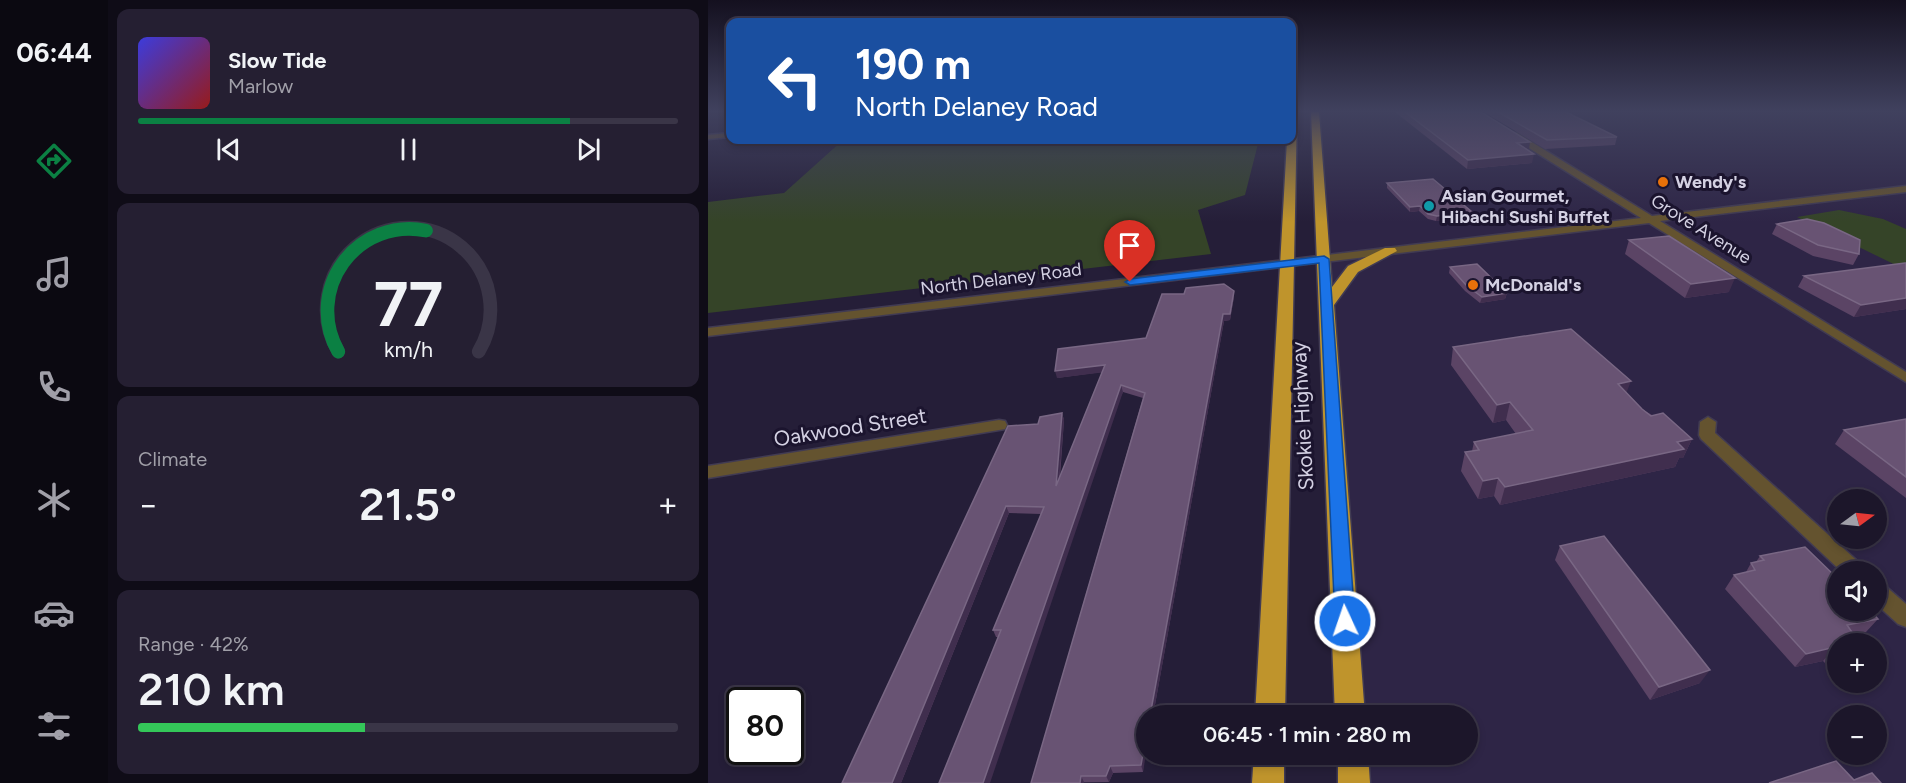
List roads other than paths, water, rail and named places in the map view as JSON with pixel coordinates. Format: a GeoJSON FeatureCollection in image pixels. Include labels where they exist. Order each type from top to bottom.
{"type":"FeatureCollection","features":[{"type":"Feature","properties":{"kind":"highway","name":"Skokie Highway"},"geometry":{"type":"LineString","coordinates":[[1270,705],[1292,149]]}},
{"type":"Feature","properties":{"kind":"highway","name":"Skokie Highway"},"geometry":{"type":"LineString","coordinates":[[1317,149],[1349,705]]}},
{"type":"Feature","properties":{"kind":"highway"},"geometry":{"type":"LineString","coordinates":[[1326,305],[1353,269],[1390,251]]}},
{"type":"Feature","properties":{"kind":"highway"},"geometry":{"type":"LineString","coordinates":[[1268,783],[1269,765]]}},
{"type":"Feature","properties":{"kind":"highway"},"geometry":{"type":"LineString","coordinates":[[1353,765],[1354,783]]}},
{"type":"Feature","properties":{"kind":"street","name":"Grove Avenue"},"geometry":{"type":"LineString","coordinates":[[1535,149],[1906,378]]}},
{"type":"Feature","properties":{"kind":"street","name":"North Delaney Road"},"geometry":{"type":"LineString","coordinates":[[708,332],[1906,189]]}},
{"type":"Feature","properties":{"kind":"street"},"geometry":{"type":"LineString","coordinates":[[1708,422],[1707,435],[1844,561]]}},
{"type":"Feature","properties":{"kind":"street","name":"Oakwood Street"},"geometry":{"type":"LineString","coordinates":[[708,472],[999,426]]}},
{"type":"Feature","properties":{"kind":"street"},"geometry":{"type":"LineString","coordinates":[[1887,600],[1906,617]]}},
{"type":"Feature","properties":{"kind":"place","name":"Wendy's"},"geometry":{"type":"Point","coordinates":[1663,182]}},
{"type":"Feature","properties":{"kind":"place","name":"Asian Gourmet, Hibachi Sushi Buffet"},"geometry":{"type":"Point","coordinates":[1429,206]}},
{"type":"Feature","properties":{"kind":"place","name":"McDonald's"},"geometry":{"type":"Point","coordinates":[1473,285]}}]}
